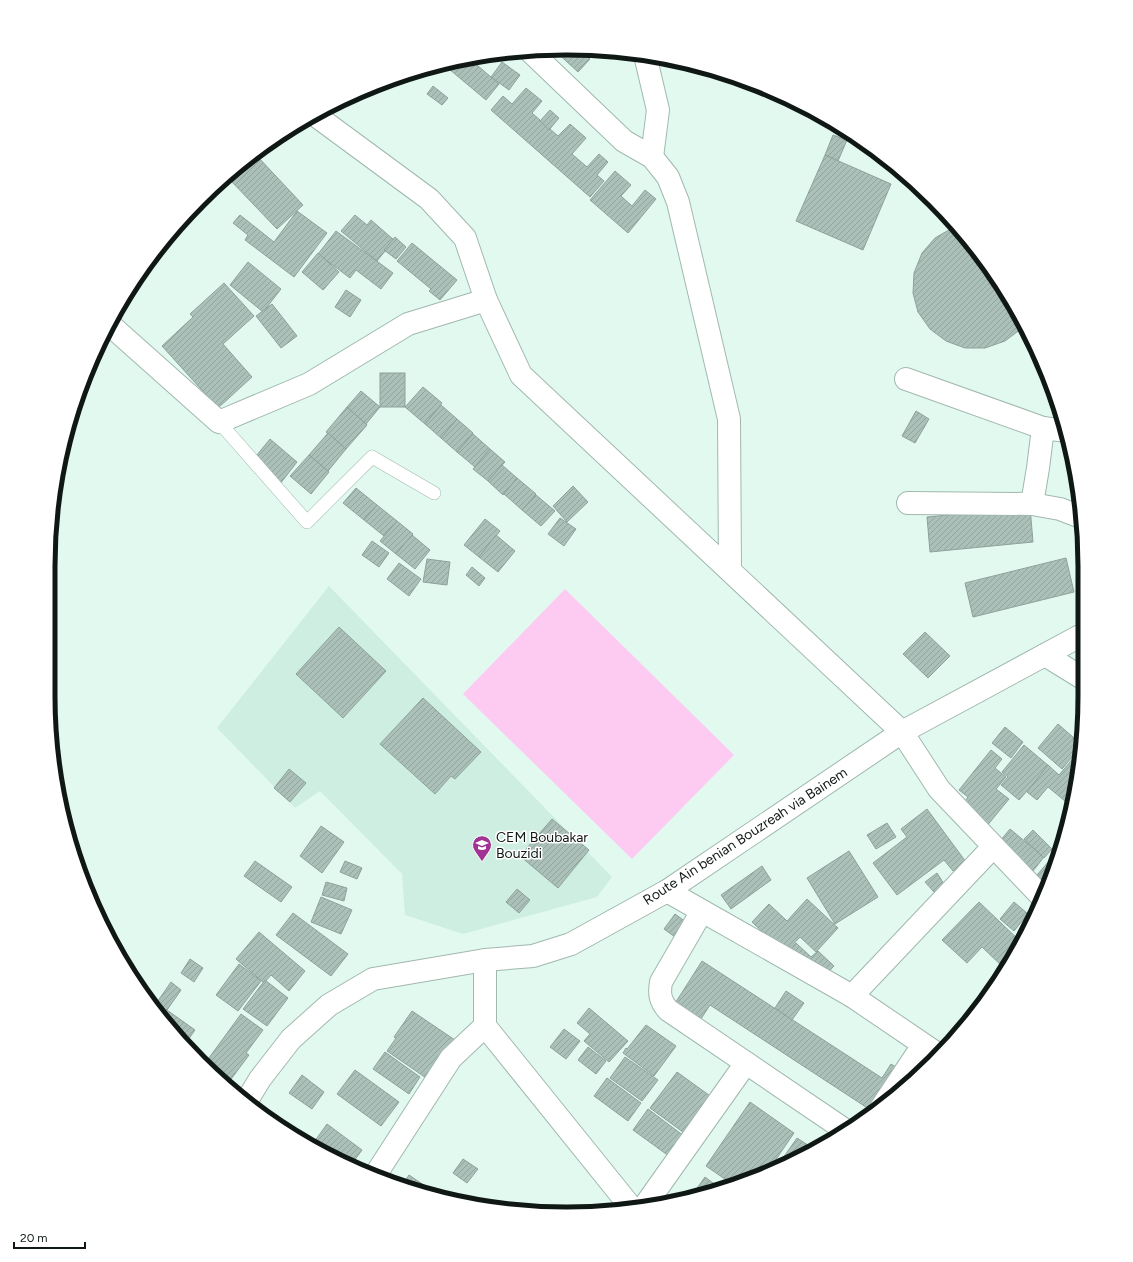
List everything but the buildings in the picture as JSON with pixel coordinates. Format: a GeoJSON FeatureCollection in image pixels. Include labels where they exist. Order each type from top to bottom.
{"type":"FeatureCollection","features":[{"type":"Feature","properties":{"kind":"street"},"geometry":{"type":"LineString","coordinates":[[535,56],[624,141],[652,158],[668,177],[678,202],[729,419],[730,569]]}},
{"type":"Feature","properties":{"kind":"street"},"geometry":{"type":"LineString","coordinates":[[647,61],[658,110],[652,158]]}},
{"type":"Feature","properties":{"kind":"street"},"geometry":{"type":"LineString","coordinates":[[321,119],[429,200],[465,238],[486,300],[522,375],[902,732],[939,789],[1038,893]]}},
{"type":"Feature","properties":{"kind":"street"},"geometry":{"type":"LineString","coordinates":[[114,329],[219,422],[309,384],[408,324],[486,300]]}},
{"type":"Feature","properties":{"kind":"street"},"geometry":{"type":"LineString","coordinates":[[906,379],[1043,428],[1060,430]]}},
{"type":"Feature","properties":{"kind":"street"},"geometry":{"type":"LineString","coordinates":[[1032,504],[1043,428]]}},
{"type":"Feature","properties":{"kind":"street"},"geometry":{"type":"LineString","coordinates":[[908,503],[1032,504],[1060,509],[1075,515]]}},
{"type":"Feature","properties":{"kind":"street","name":"Route Ain benian Bouzreah via Bainem"},"geometry":{"type":"LineString","coordinates":[[249,1096],[260,1078],[291,1039],[329,1005],[373,979],[485,960],[533,956],[571,944],[667,891],[902,732],[1045,655],[1078,640]]}},
{"type":"Feature","properties":{"kind":"street"},"geometry":{"type":"LineString","coordinates":[[1045,655],[1078,675]]}},
{"type":"Feature","properties":{"kind":"street"},"geometry":{"type":"LineString","coordinates":[[852,996],[993,847]]}},
{"type":"Feature","properties":{"kind":"street"},"geometry":{"type":"LineString","coordinates":[[667,891],[852,996],[930,1049],[903,1081]]}},
{"type":"Feature","properties":{"kind":"street"},"geometry":{"type":"LineString","coordinates":[[702,911],[661,982],[659,991],[660,999],[668,1010],[841,1127]]}},
{"type":"Feature","properties":{"kind":"street"},"geometry":{"type":"LineString","coordinates":[[485,960],[485,1026],[628,1203]]}},
{"type":"Feature","properties":{"kind":"street"},"geometry":{"type":"LineString","coordinates":[[378,1171],[450,1058],[485,1026]]}},
{"type":"Feature","properties":{"kind":"street"},"geometry":{"type":"LineString","coordinates":[[649,1200],[746,1063]]}},
{"type":"Feature","properties":{"kind":"lane"},"geometry":{"type":"LineString","coordinates":[[219,422],[307,522],[372,458],[434,492]]}},
{"type":"Feature","properties":{"kind":"shaded area"},"geometry":{"type":"Polygon","coordinates":[[[329,586],[612,877],[597,897],[463,934],[405,915],[402,874],[320,791],[295,808],[217,728],[329,586]]]}},
{"type":"Feature","properties":{"kind":"shaded area"},"geometry":{"type":"Polygon","coordinates":[[[565,589],[734,755],[632,859],[463,694],[565,589]]]}},
{"type":"Feature","properties":{"kind":"place","name":"CEM Boubakar Bouzidi"},"geometry":{"type":"Point","coordinates":[482,862]}}]}
